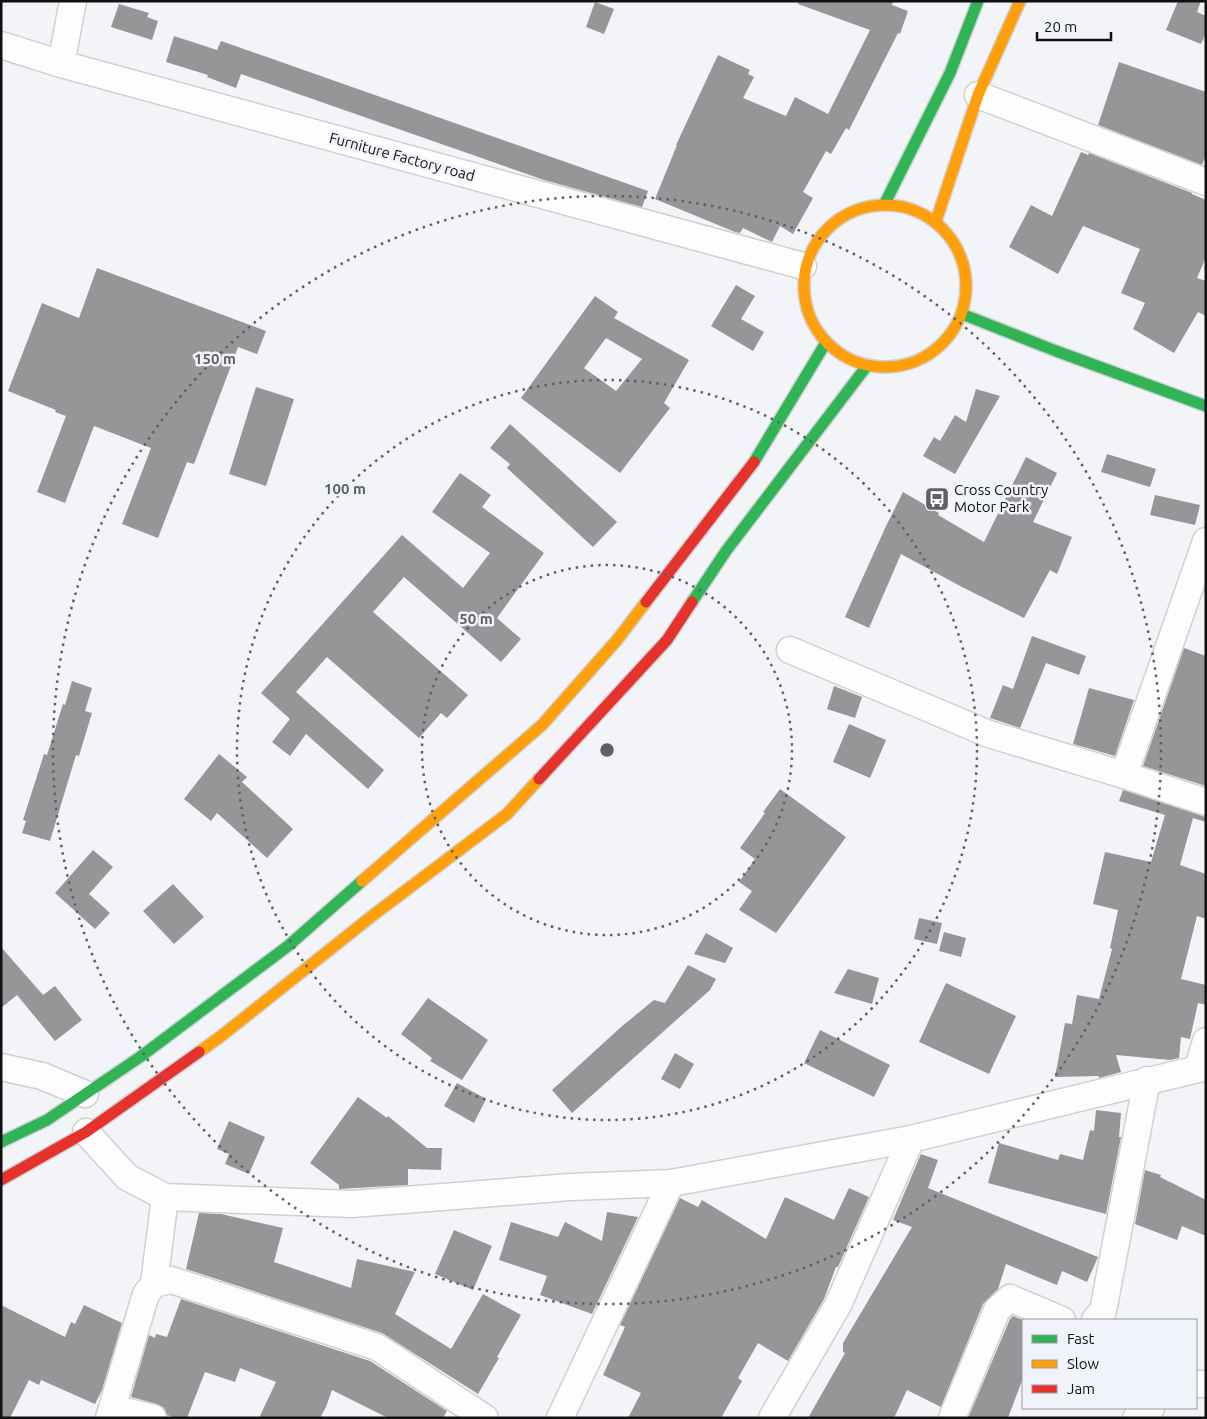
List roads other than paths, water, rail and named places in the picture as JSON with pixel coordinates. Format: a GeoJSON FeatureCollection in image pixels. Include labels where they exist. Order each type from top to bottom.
{"type":"FeatureCollection","features":[{"type":"Feature","properties":{"kind":"main road"},"geometry":{"type":"LineString","coordinates":[[885,203],[950,73],[978,1]]}},
{"type":"Feature","properties":{"kind":"main road"},"geometry":{"type":"LineString","coordinates":[[936,221],[978,95],[1020,1]]}},
{"type":"Feature","properties":{"kind":"main road"},"geometry":{"type":"LineString","coordinates":[[885,203],[912,208],[936,221],[958,248],[967,280],[962,314],[941,347],[906,366],[866,367],[844,358],[825,344],[804,308],[803,266],[832,220],[885,203]]}},
{"type":"Feature","properties":{"kind":"main road"},"geometry":{"type":"LineString","coordinates":[[962,314],[1206,406]]}},
{"type":"Feature","properties":{"kind":"main road"},"geometry":{"type":"LineString","coordinates":[[1,1142],[47,1120],[86,1094],[140,1057],[288,946],[542,725],[618,640],[757,458],[825,344]]}},
{"type":"Feature","properties":{"kind":"main road"},"geometry":{"type":"LineString","coordinates":[[1,1180],[86,1132],[220,1037],[372,916],[507,814],[667,640],[726,551],[866,367]]}},
{"type":"Feature","properties":{"kind":"street"},"geometry":{"type":"LineString","coordinates":[[61,64],[73,1]]}},
{"type":"Feature","properties":{"kind":"street","name":"Furniture Factory road"},"geometry":{"type":"LineString","coordinates":[[1,46],[803,266]]}},
{"type":"Feature","properties":{"kind":"street"},"geometry":{"type":"LineString","coordinates":[[978,95],[1206,182]]}},
{"type":"Feature","properties":{"kind":"street"},"geometry":{"type":"LineString","coordinates":[[1124,775],[1206,541]]}},
{"type":"Feature","properties":{"kind":"street"},"geometry":{"type":"LineString","coordinates":[[790,650],[989,734],[1206,802]]}},
{"type":"Feature","properties":{"kind":"street"},"geometry":{"type":"LineString","coordinates":[[86,1132],[127,1177],[165,1197],[352,1204],[571,1187],[671,1183],[911,1139],[1202,1067],[1206,1041]]}},
{"type":"Feature","properties":{"kind":"street"},"geometry":{"type":"LineString","coordinates":[[1,1068],[13,1068],[42,1076],[86,1094]]}},
{"type":"Feature","properties":{"kind":"street"},"geometry":{"type":"LineString","coordinates":[[1096,1319],[1103,1311],[1147,1080]]}},
{"type":"Feature","properties":{"kind":"street"},"geometry":{"type":"LineString","coordinates":[[772,1418],[838,1305],[911,1139]]}},
{"type":"Feature","properties":{"kind":"street"},"geometry":{"type":"LineString","coordinates":[[560,1418],[671,1183]]}},
{"type":"Feature","properties":{"kind":"street"},"geometry":{"type":"LineString","coordinates":[[153,1418],[110,1413],[146,1294],[154,1284],[165,1197]]}},
{"type":"Feature","properties":{"kind":"street"},"geometry":{"type":"LineString","coordinates":[[154,1284],[171,1280],[377,1347],[485,1418]]}},
{"type":"Feature","properties":{"kind":"street"},"geometry":{"type":"LineString","coordinates":[[952,1418],[997,1310],[1010,1298],[1060,1319]]}},
{"type":"Feature","properties":{"kind":"street"},"geometry":{"type":"LineString","coordinates":[[1136,1418],[1150,1409]]}},
{"type":"Feature","properties":{"kind":"place","name":"Cross Country Motor Park"},"geometry":{"type":"Point","coordinates":[937,499]}}]}
